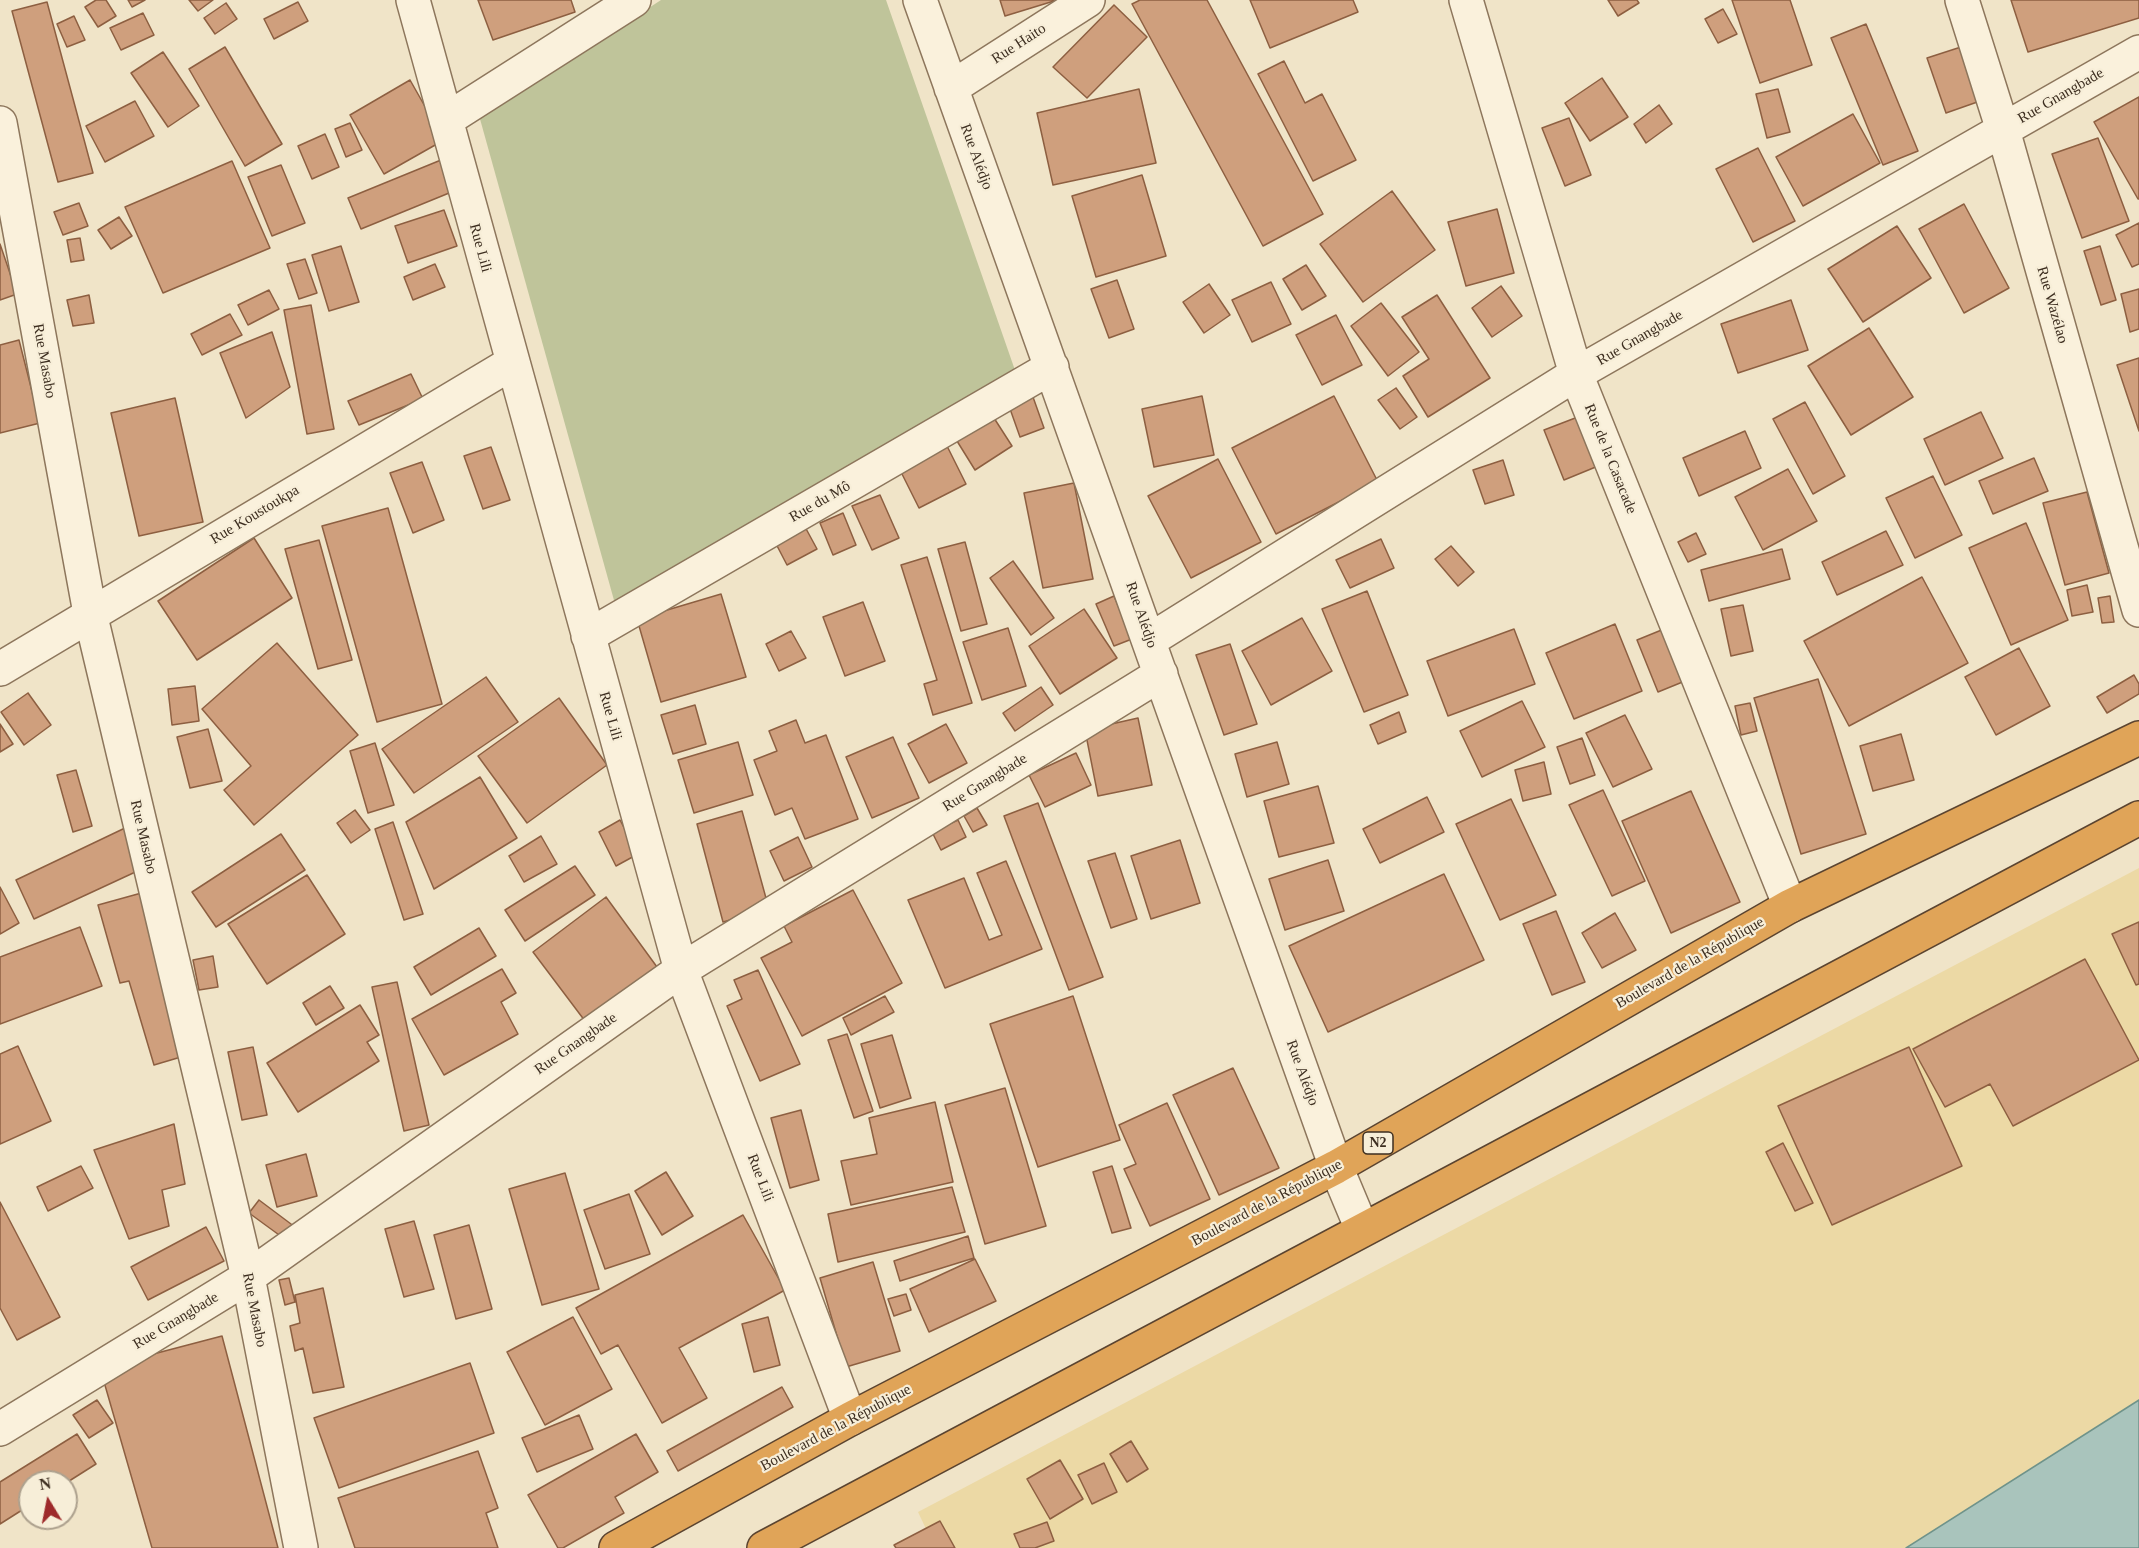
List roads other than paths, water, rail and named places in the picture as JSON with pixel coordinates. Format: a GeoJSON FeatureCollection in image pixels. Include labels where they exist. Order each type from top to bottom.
{"type":"FeatureCollection","features":[{"type":"Feature","properties":{"kind":"highway","name":"Boulevard de la République"},"geometry":{"type":"LineString","coordinates":[[616,1548],[850,1419],[1336,1167],[1790,906],[2139,738]]}},
{"type":"Feature","properties":{"kind":"highway"},"geometry":{"type":"LineString","coordinates":[[764,1548],[2139,818]]}},
{"type":"Feature","properties":{"kind":"street","name":"Rue Lili"},"geometry":{"type":"LineString","coordinates":[[413,0],[681,969],[850,1419]]}},
{"type":"Feature","properties":{"kind":"street"},"geometry":{"type":"LineString","coordinates":[[446,120],[634,0]]}},
{"type":"Feature","properties":{"kind":"street","name":"Rue Alédjo"},"geometry":{"type":"LineString","coordinates":[[921,0],[1336,1167],[1362,1229]]}},
{"type":"Feature","properties":{"kind":"street","name":"Rue Haito"},"geometry":{"type":"LineString","coordinates":[[951,88],[1088,0]]}},
{"type":"Feature","properties":{"kind":"street","name":"Rue de la Casacade"},"geometry":{"type":"LineString","coordinates":[[1466,0],[1576,374],[1790,906]]}},
{"type":"Feature","properties":{"kind":"street","name":"Rue Wazélao"},"geometry":{"type":"LineString","coordinates":[[1962,0],[2003,130],[2139,610]]}},
{"type":"Feature","properties":{"kind":"street","name":"Rue Gnangbade"},"geometry":{"type":"LineString","coordinates":[[1150,640],[1576,374],[2139,52]]}},
{"type":"Feature","properties":{"kind":"street","name":"Rue Masabo"},"geometry":{"type":"LineString","coordinates":[[0,123],[90,613],[248,1277],[301,1548]]}},
{"type":"Feature","properties":{"kind":"street","name":"Rue Koustoukpa"},"geometry":{"type":"LineString","coordinates":[[0,669],[90,613],[512,363]]}},
{"type":"Feature","properties":{"kind":"street","name":"Rue du Mô"},"geometry":{"type":"LineString","coordinates":[[588,636],[1052,367]]}},
{"type":"Feature","properties":{"kind":"street","name":"Rue Gnangbade"},"geometry":{"type":"LineString","coordinates":[[0,1429],[248,1277],[681,969],[1161,674]]}},
{"type":"Feature","properties":{"kind":"water"},"geometry":{"type":"Polygon","coordinates":[[[2139,1400],[2139,1548],[1906,1548],[2139,1400]]]}}]}
